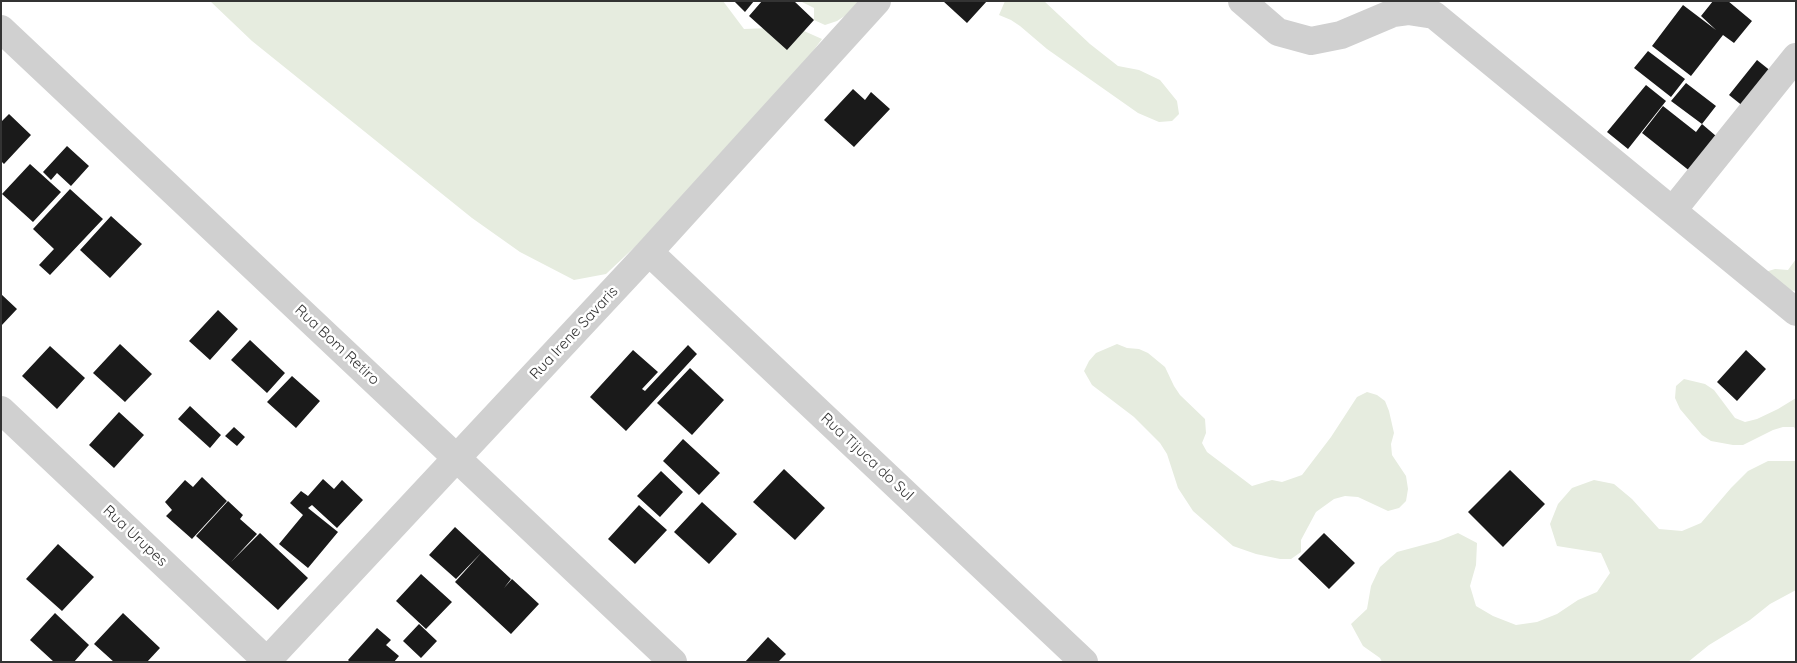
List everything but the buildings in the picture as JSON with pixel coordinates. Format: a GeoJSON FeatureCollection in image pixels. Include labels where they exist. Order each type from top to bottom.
{"type":"FeatureCollection","features":[{"type":"Feature","properties":{"kind":"street"},"geometry":{"type":"LineString","coordinates":[[1242,1],[1278,32],[1311,41],[1341,36],[1393,13],[1408,11],[1434,15],[1796,312]]}},
{"type":"Feature","properties":{"kind":"street","name":"Rua Irene Savaris"},"geometry":{"type":"LineString","coordinates":[[267,661],[649,252],[870,4]]}},
{"type":"Feature","properties":{"kind":"street","name":"Rua Bom Retiro"},"geometry":{"type":"LineString","coordinates":[[1,29],[673,662]]}},
{"type":"Feature","properties":{"kind":"street"},"geometry":{"type":"LineString","coordinates":[[1673,210],[1796,56]]}},
{"type":"Feature","properties":{"kind":"street","name":"Rua Tijuca do Sul"},"geometry":{"type":"LineString","coordinates":[[649,252],[1084,662]]}},
{"type":"Feature","properties":{"kind":"street","name":"Rua Urupes"},"geometry":{"type":"LineString","coordinates":[[1,410],[267,661]]}},
{"type":"Feature","properties":{"kind":"shaded area"},"geometry":{"type":"Polygon","coordinates":[[[210,1],[723,1],[744,29],[795,27],[822,39],[796,74],[691,194],[606,274],[574,280],[520,252],[472,218],[252,41],[210,1]]]}},
{"type":"Feature","properties":{"kind":"shaded area"},"geometry":{"type":"Polygon","coordinates":[[[800,1],[868,1],[837,21],[825,25],[814,20],[814,8],[800,1]]]}},
{"type":"Feature","properties":{"kind":"shaded area"},"geometry":{"type":"Polygon","coordinates":[[[1005,1],[1044,1],[1090,44],[1118,66],[1139,70],[1160,80],[1177,101],[1179,114],[1172,121],[1159,122],[1138,113],[1047,49],[1020,26],[999,15],[1005,1]]]}},
{"type":"Feature","properties":{"kind":"shaded area"},"geometry":{"type":"Polygon","coordinates":[[[1717,236],[1729,240],[1740,248],[1751,264],[1762,273],[1775,269],[1788,270],[1796,259],[1796,291],[1788,290],[1796,297],[1796,313],[1718,248],[1713,242],[1717,236]]]}},
{"type":"Feature","properties":{"kind":"shaded area"},"geometry":{"type":"Polygon","coordinates":[[[1117,344],[1148,353],[1165,367],[1180,395],[1205,419],[1206,433],[1202,443],[1207,452],[1252,486],[1272,480],[1282,482],[1302,475],[1331,437],[1357,397],[1367,392],[1377,395],[1385,401],[1389,411],[1394,433],[1391,444],[1392,455],[1406,476],[1408,489],[1406,501],[1399,508],[1388,511],[1358,497],[1345,496],[1334,499],[1316,512],[1301,540],[1301,552],[1291,559],[1280,559],[1256,554],[1233,546],[1193,511],[1178,488],[1167,454],[1160,443],[1134,417],[1092,385],[1084,371],[1089,361],[1096,353],[1117,344]]]}},
{"type":"Feature","properties":{"kind":"shaded area"},"geometry":{"type":"Polygon","coordinates":[[[1684,379],[1705,384],[1714,390],[1735,418],[1745,422],[1757,419],[1796,398],[1796,431],[1794,427],[1783,427],[1743,445],[1711,441],[1702,435],[1680,409],[1675,398],[1676,386],[1684,379]]]}},
{"type":"Feature","properties":{"kind":"shaded area"},"geometry":{"type":"Polygon","coordinates":[[[1768,461],[1796,461],[1796,590],[1770,604],[1750,620],[1709,645],[1688,662],[1382,662],[1380,658],[1363,646],[1351,624],[1367,609],[1371,586],[1380,567],[1397,552],[1438,541],[1458,533],[1477,543],[1476,565],[1470,586],[1476,606],[1493,616],[1516,625],[1537,622],[1557,614],[1578,600],[1597,592],[1610,573],[1601,553],[1557,546],[1550,524],[1558,504],[1572,488],[1594,480],[1614,484],[1632,499],[1659,529],[1682,531],[1701,523],[1748,471],[1768,461]]]}}]}
